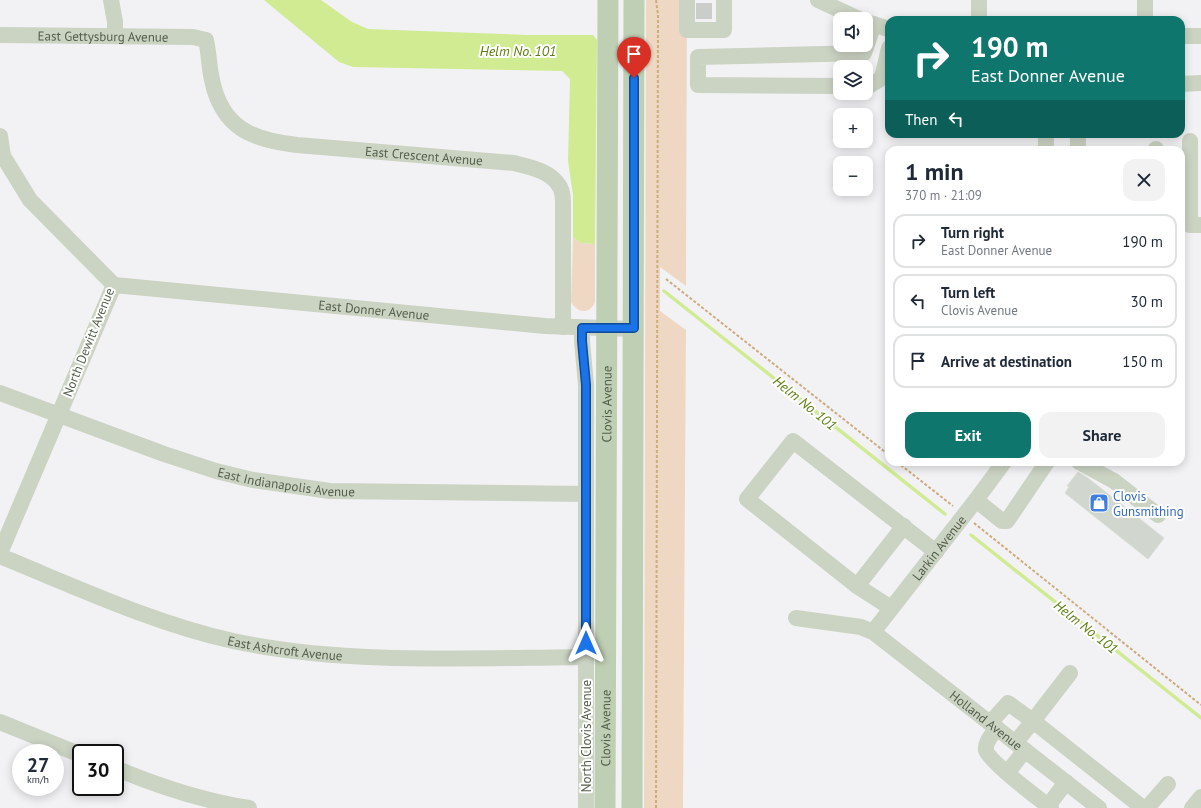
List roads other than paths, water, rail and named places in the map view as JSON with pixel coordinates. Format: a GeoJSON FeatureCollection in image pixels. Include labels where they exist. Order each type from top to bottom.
{"type":"FeatureCollection","features":[{"type":"Feature","properties":{"kind":"main road","name":"Clovis Avenue"},"geometry":{"type":"LineString","coordinates":[[605,808],[608,0]]}},
{"type":"Feature","properties":{"kind":"main road"},"geometry":{"type":"LineString","coordinates":[[632,808],[634,0]]}},
{"type":"Feature","properties":{"kind":"street"},"geometry":{"type":"LineString","coordinates":[[111,0],[115,22],[115,36]]}},
{"type":"Feature","properties":{"kind":"street"},"geometry":{"type":"LineString","coordinates":[[687,0],[687,30],[704,24],[724,30],[724,0]]}},
{"type":"Feature","properties":{"kind":"street"},"geometry":{"type":"LineString","coordinates":[[978,0],[978,16]]}},
{"type":"Feature","properties":{"kind":"street"},"geometry":{"type":"LineString","coordinates":[[1145,0],[1145,16]]}},
{"type":"Feature","properties":{"kind":"street"},"geometry":{"type":"LineString","coordinates":[[825,2],[846,12]]}},
{"type":"Feature","properties":{"kind":"street"},"geometry":{"type":"LineString","coordinates":[[873,24],[885,27]]}},
{"type":"Feature","properties":{"kind":"street","name":"East Gettysburg Avenue"},"geometry":{"type":"LineString","coordinates":[[0,35],[193,37],[206,40]]}},
{"type":"Feature","properties":{"kind":"street"},"geometry":{"type":"LineString","coordinates":[[1185,36],[1201,36]]}},
{"type":"Feature","properties":{"kind":"street","name":"East Crescent Avenue"},"geometry":{"type":"LineString","coordinates":[[206,40],[212,80],[218,101],[229,118],[243,130],[258,138],[277,143],[297,145],[514,163],[545,172],[555,180],[561,188],[563,202],[563,327]]}},
{"type":"Feature","properties":{"kind":"street"},"geometry":{"type":"LineString","coordinates":[[833,86],[698,85],[698,57],[864,54],[864,52]]}},
{"type":"Feature","properties":{"kind":"street"},"geometry":{"type":"LineString","coordinates":[[873,84],[882,78],[885,65]]}},
{"type":"Feature","properties":{"kind":"street"},"geometry":{"type":"LineString","coordinates":[[1185,84],[1201,83]]}},
{"type":"Feature","properties":{"kind":"street","name":"North Dewitt Avenue"},"geometry":{"type":"LineString","coordinates":[[0,136],[3,156],[30,200],[114,285],[0,553]]}},
{"type":"Feature","properties":{"kind":"street"},"geometry":{"type":"LineString","coordinates":[[1190,141],[1190,225],[1201,225]]}},
{"type":"Feature","properties":{"kind":"street","name":"East Donner Avenue"},"geometry":{"type":"LineString","coordinates":[[114,285],[563,327],[634,328]]}},
{"type":"Feature","properties":{"kind":"street","name":"North Clovis Avenue"},"geometry":{"type":"LineString","coordinates":[[582,328],[586,385],[586,808]]}},
{"type":"Feature","properties":{"kind":"street","name":"East Indianapolis Avenue"},"geometry":{"type":"LineString","coordinates":[[0,393],[128,441],[216,471],[287,486],[330,491],[586,494]]}},
{"type":"Feature","properties":{"kind":"street"},"geometry":{"type":"LineString","coordinates":[[891,608],[857,586],[747,499],[793,441],[936,552]]}},
{"type":"Feature","properties":{"kind":"street","name":"Larkin Avenue"},"geometry":{"type":"LineString","coordinates":[[873,632],[1001,466]]}},
{"type":"Feature","properties":{"kind":"street"},"geometry":{"type":"LineString","coordinates":[[976,500],[1002,521],[1007,521],[1044,466]]}},
{"type":"Feature","properties":{"kind":"street"},"geometry":{"type":"LineString","coordinates":[[1087,466],[1114,481],[1158,515]]}},
{"type":"Feature","properties":{"kind":"street"},"geometry":{"type":"LineString","coordinates":[[857,586],[904,526]]}},
{"type":"Feature","properties":{"kind":"street","name":"East Ashcroft Avenue"},"geometry":{"type":"LineString","coordinates":[[0,556],[146,615],[189,629],[271,648],[315,653],[393,658],[586,658]]}},
{"type":"Feature","properties":{"kind":"street","name":"Holland Avenue"},"geometry":{"type":"LineString","coordinates":[[796,618],[855,626],[873,632],[1099,808]]}},
{"type":"Feature","properties":{"kind":"street"},"geometry":{"type":"LineString","coordinates":[[1008,772],[1033,721],[1070,673]]}},
{"type":"Feature","properties":{"kind":"street"},"geometry":{"type":"LineString","coordinates":[[1079,758],[1064,780],[1049,807],[991,757],[987,752],[986,747],[994,725],[1008,703],[1079,758],[1150,807],[1168,784]]}},
{"type":"Feature","properties":{"kind":"street"},"geometry":{"type":"LineString","coordinates":[[0,722],[72,751]]}},
{"type":"Feature","properties":{"kind":"street"},"geometry":{"type":"LineString","coordinates":[[124,772],[152,783],[198,797],[249,808]]}},
{"type":"Feature","properties":{"kind":"street"},"geometry":{"type":"LineString","coordinates":[[1192,808],[1201,797]]}},
{"type":"Feature","properties":{"kind":"water"},"geometry":{"type":"Polygon","coordinates":[[[264,0],[321,0],[352,22],[368,29],[527,35],[593,35],[597,40],[595,244],[581,243],[573,237],[573,195],[568,161],[570,79],[562,71],[353,67],[339,62],[264,0]]]}},
{"type":"Feature","properties":{"kind":"waterway","name":"Helm No. 101"},"geometry":{"type":"LineString","coordinates":[[664,291],[945,514]]}},
{"type":"Feature","properties":{"kind":"waterway","name":"Helm No. 101"},"geometry":{"type":"LineString","coordinates":[[971,535],[1201,718]]}},
{"type":"Feature","properties":{"kind":"tunnel"},"geometry":{"type":"LineString","coordinates":[[704,0],[704,19]]}},
{"type":"Feature","properties":{"kind":"place","name":"Clovis Gunsmithing"},"geometry":{"type":"Point","coordinates":[1099,503]}}]}
